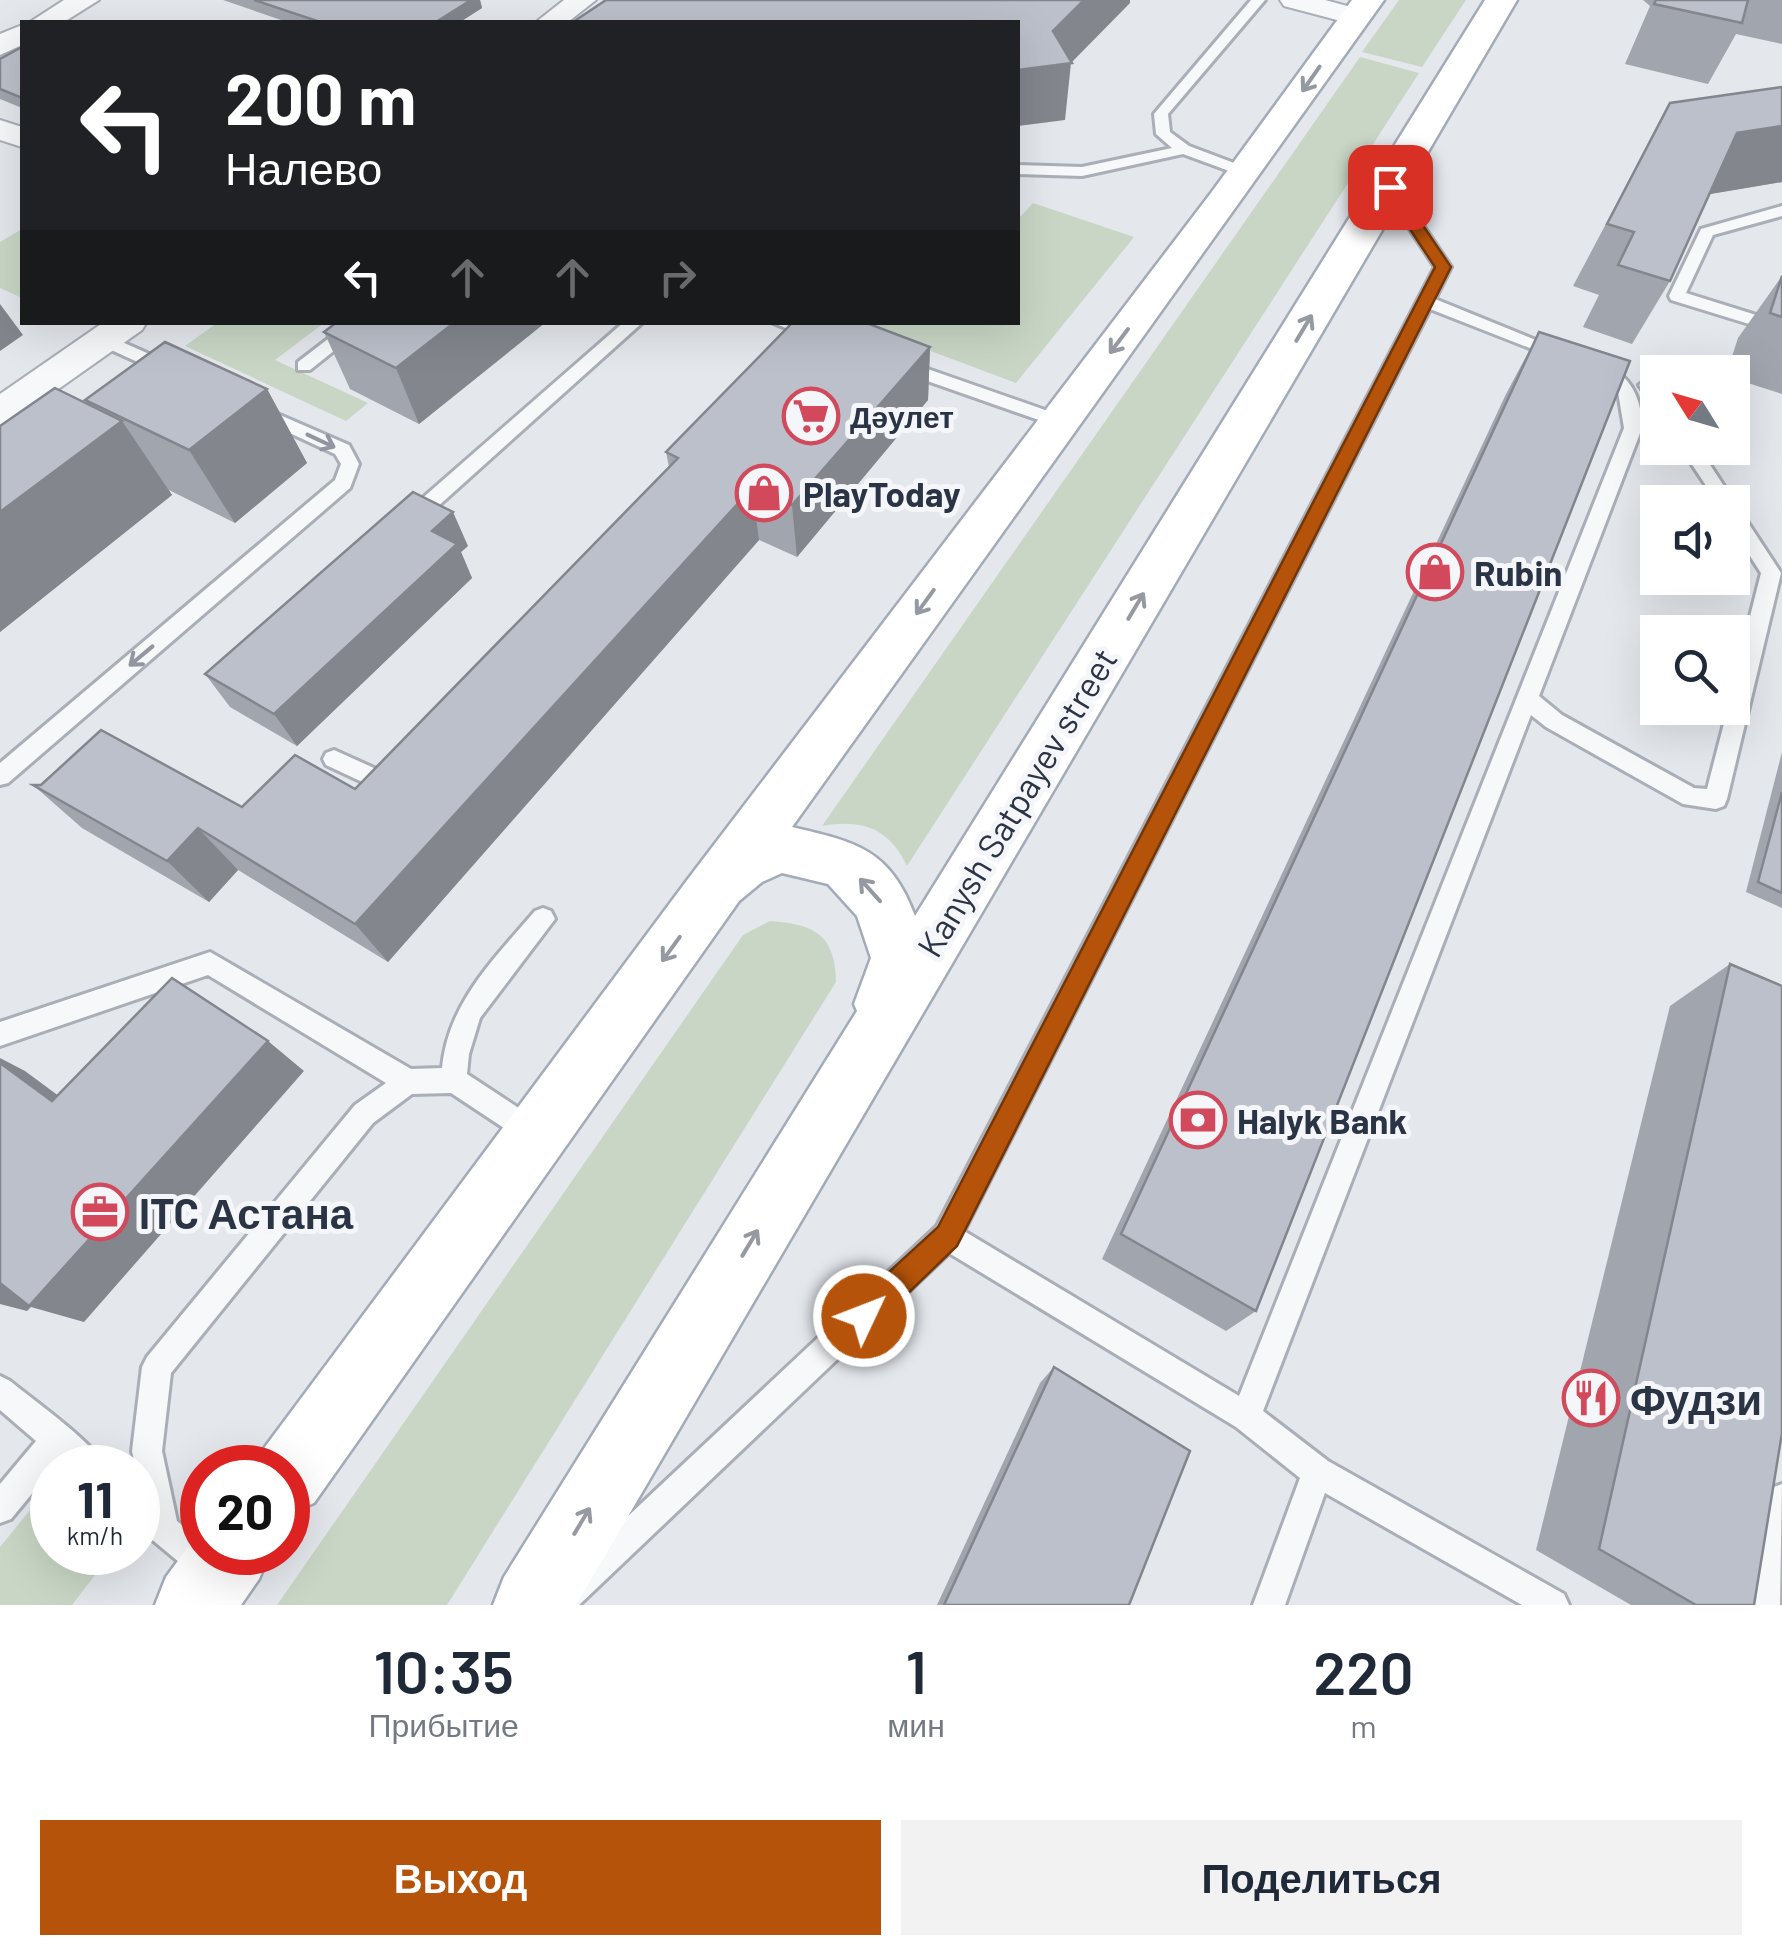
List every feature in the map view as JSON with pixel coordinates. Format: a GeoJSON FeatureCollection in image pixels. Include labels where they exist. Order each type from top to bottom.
{"type":"FeatureCollection","features":[{"type":"Feature","properties":{"kind":"main road","name":"Kanysh Satpayev street"},"geometry":{"type":"LineString","coordinates":[[532,1605],[1501,0]]}},
{"type":"Feature","properties":{"kind":"main road"},"geometry":{"type":"LineString","coordinates":[[310,1447],[708,896],[1245,172],[1362,8]]}},
{"type":"Feature","properties":{"kind":"main road"},"geometry":{"type":"LineString","coordinates":[[708,896],[742,864],[780,848],[845,864],[881,902],[901,958],[870,1044]]}},
{"type":"Feature","properties":{"kind":"street"},"geometry":{"type":"LineString","coordinates":[[48,20],[84,0]]}},
{"type":"Feature","properties":{"kind":"street"},"geometry":{"type":"LineString","coordinates":[[553,20],[582,0]]}},
{"type":"Feature","properties":{"kind":"street"},"geometry":{"type":"LineString","coordinates":[[1294,0],[1362,8]]}},
{"type":"Feature","properties":{"kind":"street"},"geometry":{"type":"LineString","coordinates":[[0,412],[116,331]]}},
{"type":"Feature","properties":{"kind":"lane"},"geometry":{"type":"LineString","coordinates":[[1245,172],[1184,150],[1163,134],[1160,114],[1258,0]]}},
{"type":"Feature","properties":{"kind":"lane"},"geometry":{"type":"LineString","coordinates":[[1020,170],[1050,174],[1102,172],[1184,150]]}},
{"type":"Feature","properties":{"kind":"lane"},"geometry":{"type":"LineString","coordinates":[[556,1605],[948,1236],[1443,267],[1390,187]]}},
{"type":"Feature","properties":{"kind":"lane"},"geometry":{"type":"LineString","coordinates":[[1782,211],[1707,232],[1677,296],[1782,329]]}},
{"type":"Feature","properties":{"kind":"lane"},"geometry":{"type":"LineString","coordinates":[[1246,1417],[1633,428],[1634,404],[1615,375],[1425,302]]}},
{"type":"Feature","properties":{"kind":"lane"},"geometry":{"type":"LineString","coordinates":[[304,366],[358,325]]}},
{"type":"Feature","properties":{"kind":"lane"},"geometry":{"type":"LineString","coordinates":[[397,531],[633,325]]}},
{"type":"Feature","properties":{"kind":"lane"},"geometry":{"type":"LineString","coordinates":[[785,325],[815,341]]}},
{"type":"Feature","properties":{"kind":"lane"},"geometry":{"type":"LineString","coordinates":[[116,331],[168,376]]}},
{"type":"Feature","properties":{"kind":"lane"},"geometry":{"type":"LineString","coordinates":[[884,359],[1059,421]]}},
{"type":"Feature","properties":{"kind":"lane"},"geometry":{"type":"LineString","coordinates":[[0,776],[343,483],[350,464],[342,450],[237,402]]}},
{"type":"Feature","properties":{"kind":"lane"},"geometry":{"type":"LineString","coordinates":[[1526,699],[1554,721],[1691,797],[1716,799],[1770,573],[1750,541]]}},
{"type":"Feature","properties":{"kind":"lane"},"geometry":{"type":"LineString","coordinates":[[334,759],[388,785],[401,770]]}},
{"type":"Feature","properties":{"kind":"lane"},"geometry":{"type":"LineString","coordinates":[[454,1080],[454,1048],[466,1014],[543,919]]}},
{"type":"Feature","properties":{"kind":"lane"},"geometry":{"type":"LineString","coordinates":[[0,1034],[210,963],[408,1082],[454,1080],[537,1135]]}},
{"type":"Feature","properties":{"kind":"lane"},"geometry":{"type":"LineString","coordinates":[[180,1520],[147,1450],[156,1367],[364,1114],[408,1082]]}},
{"type":"Feature","properties":{"kind":"lane"},"geometry":{"type":"LineString","coordinates":[[948,1236],[1246,1417],[1317,1472],[1553,1605]]}},
{"type":"Feature","properties":{"kind":"lane"},"geometry":{"type":"LineString","coordinates":[[0,1391],[65,1445]]}},
{"type":"Feature","properties":{"kind":"lane"},"geometry":{"type":"LineString","coordinates":[[0,1508],[58,1439]]}},
{"type":"Feature","properties":{"kind":"lane"},"geometry":{"type":"LineString","coordinates":[[1269,1605],[1317,1472]]}},
{"type":"Feature","properties":{"kind":"lane"},"geometry":{"type":"LineString","coordinates":[[1764,1605],[1782,1500]]}},
{"type":"Feature","properties":{"kind":"lane"},"geometry":{"type":"LineString","coordinates":[[160,1528],[180,1546]]}},
{"type":"Feature","properties":{"kind":"green space"},"geometry":{"type":"Polygon","coordinates":[[[1399,0],[1466,0],[1422,67],[1362,52],[1399,0]]]}},
{"type":"Feature","properties":{"kind":"green space"},"geometry":{"type":"Polygon","coordinates":[[[1360,57],[1419,73],[907,866],[892,843],[873,829],[850,824],[822,826],[1360,57]]]}},
{"type":"Feature","properties":{"kind":"green space"},"geometry":{"type":"Polygon","coordinates":[[[1033,203],[1134,237],[1016,383],[861,325],[1020,325],[1021,216],[1033,203]]]}},
{"type":"Feature","properties":{"kind":"green space"},"geometry":{"type":"Polygon","coordinates":[[[20,230],[20,297],[0,288],[0,242],[20,230]]]}},
{"type":"Feature","properties":{"kind":"green space"},"geometry":{"type":"Polygon","coordinates":[[[214,325],[321,325],[275,360],[368,403],[346,421],[185,346],[214,325]]]}},
{"type":"Feature","properties":{"kind":"green space"},"geometry":{"type":"Polygon","coordinates":[[[770,921],[810,929],[820,935],[832,953],[836,982],[447,1605],[277,1605],[298,1575],[310,1575],[310,1558],[743,935],[770,921]]]}},
{"type":"Feature","properties":{"kind":"green space"},"geometry":{"type":"Polygon","coordinates":[[[30,1510],[30,1575],[95,1575],[72,1605],[0,1605],[0,1547],[30,1510]]]}},
{"type":"Feature","properties":{"kind":"building"},"geometry":{"type":"Polygon","coordinates":[[[254,0],[471,0],[439,20],[314,20],[254,0]]]}},
{"type":"Feature","properties":{"kind":"building"},"geometry":{"type":"Polygon","coordinates":[[[606,0],[1084,0],[1053,31],[1072,63],[1020,70],[1020,20],[576,20],[606,0]]]}},
{"type":"Feature","properties":{"kind":"building"},"geometry":{"type":"Polygon","coordinates":[[[1656,0],[1748,0],[1742,23],[1654,4],[1656,0]]]}},
{"type":"Feature","properties":{"kind":"building"},"geometry":{"type":"Polygon","coordinates":[[[20,48],[20,97],[0,89],[0,59],[20,48]]]}},
{"type":"Feature","properties":{"kind":"building"},"geometry":{"type":"Polygon","coordinates":[[[1782,87],[1782,126],[1737,133],[1670,281],[1618,265],[1634,232],[1607,224],[1670,103],[1782,87]]]}},
{"type":"Feature","properties":{"kind":"building"},"geometry":{"type":"Polygon","coordinates":[[[1782,276],[1782,317],[1770,313],[1782,276]]]}},
{"type":"Feature","properties":{"kind":"building"},"geometry":{"type":"Polygon","coordinates":[[[333,325],[451,325],[396,368],[324,332],[333,325]]]}},
{"type":"Feature","properties":{"kind":"building"},"geometry":{"type":"Polygon","coordinates":[[[790,325],[872,325],[930,347],[792,505],[752,488],[355,924],[198,828],[167,861],[33,785],[41,785],[101,730],[242,807],[295,755],[355,789],[678,458],[666,452],[790,325]]]}},
{"type":"Feature","properties":{"kind":"building"},"geometry":{"type":"Polygon","coordinates":[[[1539,332],[1630,361],[1256,1311],[1121,1234],[1539,332]]]}},
{"type":"Feature","properties":{"kind":"building"},"geometry":{"type":"Polygon","coordinates":[[[165,342],[267,389],[189,450],[85,400],[165,342]]]}},
{"type":"Feature","properties":{"kind":"building"},"geometry":{"type":"Polygon","coordinates":[[[55,388],[122,421],[0,512],[0,426],[55,388]]]}},
{"type":"Feature","properties":{"kind":"building"},"geometry":{"type":"Polygon","coordinates":[[[413,492],[453,512],[432,531],[457,544],[274,714],[205,674],[413,492]]]}},
{"type":"Feature","properties":{"kind":"building"},"geometry":{"type":"Polygon","coordinates":[[[1782,792],[1782,893],[1758,882],[1782,792]]]}},
{"type":"Feature","properties":{"kind":"building"},"geometry":{"type":"Polygon","coordinates":[[[1730,964],[1782,986],[1782,1433],[1754,1605],[1696,1605],[1599,1549],[1730,964]]]}},
{"type":"Feature","properties":{"kind":"building"},"geometry":{"type":"Polygon","coordinates":[[[172,978],[268,1041],[29,1306],[0,1283],[0,1063],[52,1101],[172,978]]]}},
{"type":"Feature","properties":{"kind":"building"},"geometry":{"type":"Polygon","coordinates":[[[1054,1367],[1190,1451],[1129,1605],[944,1605],[1054,1367]]]}},
{"type":"Feature","properties":{"kind":"place","name":"Дәулет"},"geometry":{"type":"Point","coordinates":[811,416]}},
{"type":"Feature","properties":{"kind":"place","name":"PlayToday"},"geometry":{"type":"Point","coordinates":[764,493]}},
{"type":"Feature","properties":{"kind":"place","name":"Rubin"},"geometry":{"type":"Point","coordinates":[1435,572]}},
{"type":"Feature","properties":{"kind":"place","name":"Halyk Bank"},"geometry":{"type":"Point","coordinates":[1198,1120]}},
{"type":"Feature","properties":{"kind":"place","name":"ITC Астана"},"geometry":{"type":"Point","coordinates":[100,1212]}},
{"type":"Feature","properties":{"kind":"place","name":"Фудзи"},"geometry":{"type":"Point","coordinates":[1591,1398]}},
{"type":"Feature","properties":{"kind":"route"},"geometry":{"type":"LineString","coordinates":[[864,1316],[948,1236],[1443,267],[1390,187]]}}]}
